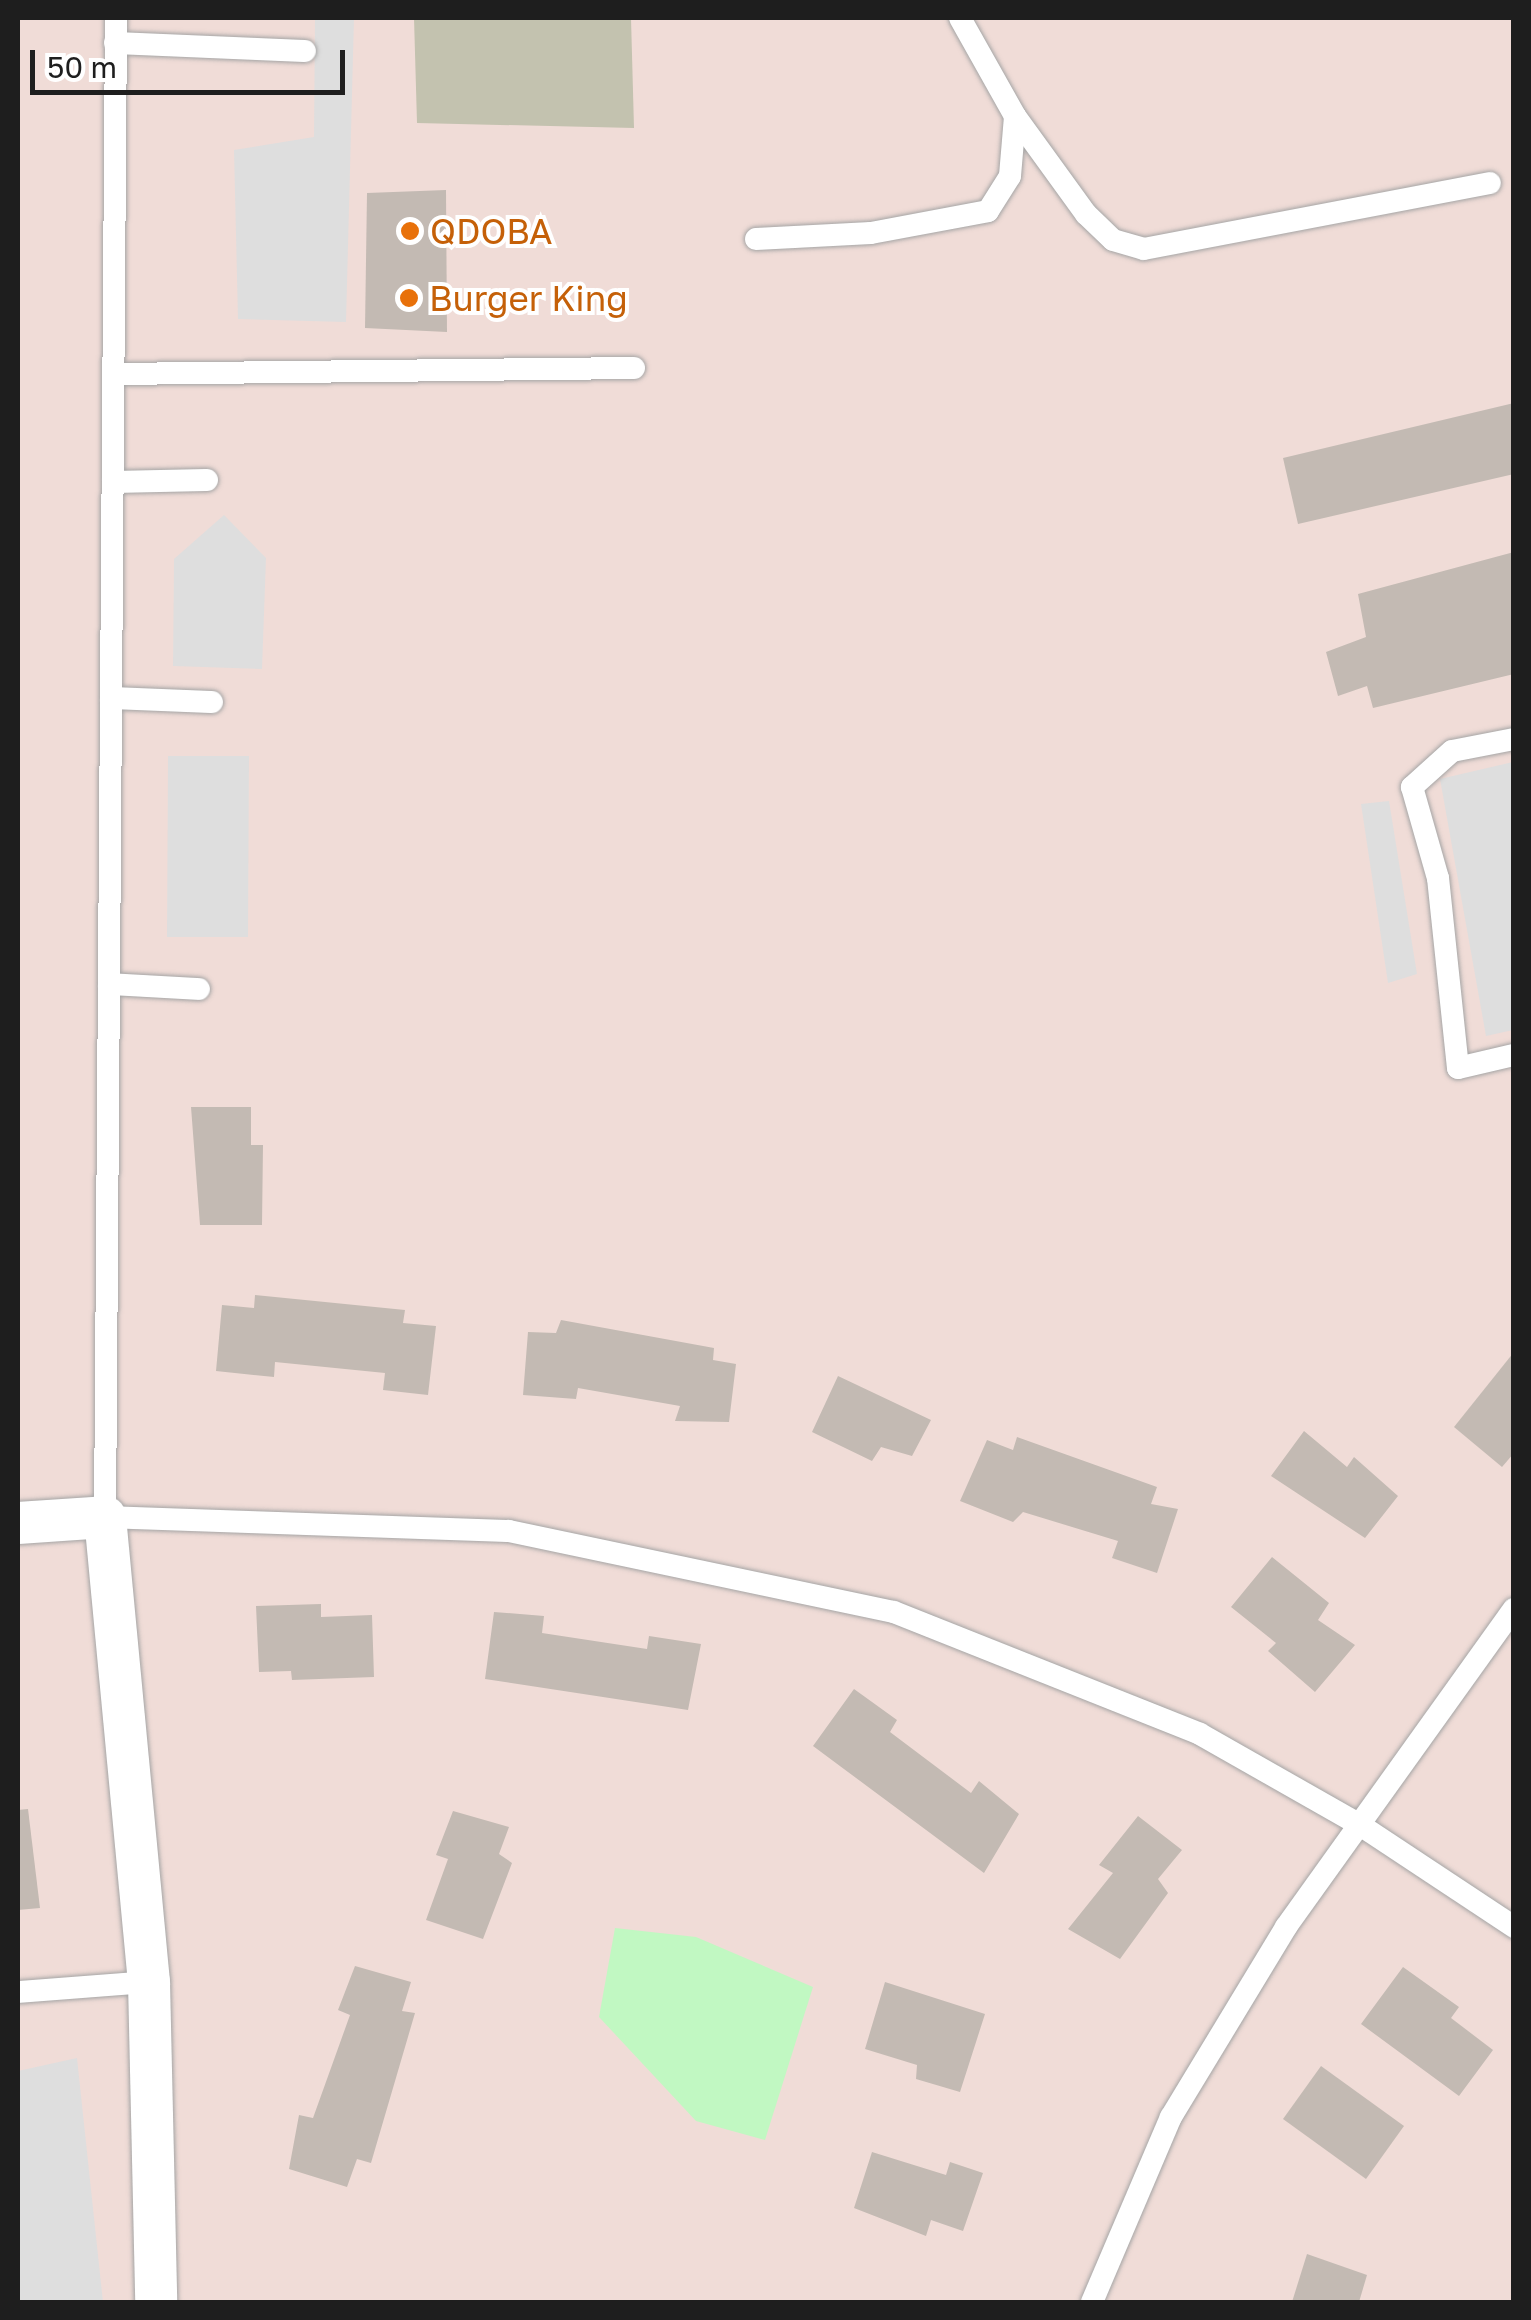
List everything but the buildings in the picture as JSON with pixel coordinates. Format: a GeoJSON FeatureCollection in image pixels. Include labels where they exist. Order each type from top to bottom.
{"type":"FeatureCollection","features":[{"type":"Feature","properties":{"kind":"street"},"geometry":{"type":"LineString","coordinates":[[18,1523],[105,1517],[148,1982],[156,2302]]}},
{"type":"Feature","properties":{"kind":"lane"},"geometry":{"type":"LineString","coordinates":[[116,18],[105,1517],[510,1531],[894,1612],[1200,1734],[1360,1825],[1514,1928]]}},
{"type":"Feature","properties":{"kind":"lane"},"geometry":{"type":"LineString","coordinates":[[960,18],[1015,116],[1086,214],[1113,240],[1144,249],[1490,183]]}},
{"type":"Feature","properties":{"kind":"lane"},"geometry":{"type":"LineString","coordinates":[[116,43],[305,51]]}},
{"type":"Feature","properties":{"kind":"lane"},"geometry":{"type":"LineString","coordinates":[[756,239],[871,233],[988,210],[1010,176],[1015,116]]}},
{"type":"Feature","properties":{"kind":"lane"},"geometry":{"type":"LineString","coordinates":[[114,374],[634,368]]}},
{"type":"Feature","properties":{"kind":"lane"},"geometry":{"type":"LineString","coordinates":[[113,482],[206,480]]}},
{"type":"Feature","properties":{"kind":"lane"},"geometry":{"type":"LineString","coordinates":[[112,698],[212,702]]}},
{"type":"Feature","properties":{"kind":"lane"},"geometry":{"type":"LineString","coordinates":[[1514,738],[1452,751],[1412,787],[1438,878],[1458,1068],[1514,1054]]}},
{"type":"Feature","properties":{"kind":"lane"},"geometry":{"type":"LineString","coordinates":[[109,984],[199,989]]}},
{"type":"Feature","properties":{"kind":"lane"},"geometry":{"type":"LineString","coordinates":[[1092,2302],[1171,2117],[1286,1927],[1514,1609]]}},
{"type":"Feature","properties":{"kind":"lane"},"geometry":{"type":"LineString","coordinates":[[18,1992],[148,1982]]}},
{"type":"Feature","properties":{"kind":"shaded area"},"geometry":{"type":"Polygon","coordinates":[[[18,18],[1513,18],[1513,2302],[18,2302],[18,18]]]}},
{"type":"Feature","properties":{"kind":"shaded area"},"geometry":{"type":"Polygon","coordinates":[[[315,18],[354,18],[346,322],[238,319],[234,150],[314,137],[315,18]]]}},
{"type":"Feature","properties":{"kind":"shaded area"},"geometry":{"type":"Polygon","coordinates":[[[414,18],[631,18],[634,128],[417,123],[414,18]]]}},
{"type":"Feature","properties":{"kind":"shaded area"},"geometry":{"type":"Polygon","coordinates":[[[224,515],[266,558],[262,669],[173,666],[174,559],[224,515]]]}},
{"type":"Feature","properties":{"kind":"shaded area"},"geometry":{"type":"Polygon","coordinates":[[[168,756],[249,756],[248,937],[167,937],[168,756]]]}},
{"type":"Feature","properties":{"kind":"shaded area"},"geometry":{"type":"Polygon","coordinates":[[[1513,762],[1513,1030],[1486,1036],[1440,779],[1513,762]]]}},
{"type":"Feature","properties":{"kind":"shaded area"},"geometry":{"type":"Polygon","coordinates":[[[1389,801],[1417,974],[1388,983],[1361,804],[1389,801]]]}},
{"type":"Feature","properties":{"kind":"shaded area"},"geometry":{"type":"Polygon","coordinates":[[[77,2058],[103,2302],[18,2302],[18,2071],[77,2058]]]}},
{"type":"Feature","properties":{"kind":"green space"},"geometry":{"type":"Polygon","coordinates":[[[615,1928],[696,1937],[813,1987],[765,2140],[696,2121],[599,2017],[615,1928]]]}},
{"type":"Feature","properties":{"kind":"place","name":"QDOBA"},"geometry":{"type":"Point","coordinates":[410,231]}},
{"type":"Feature","properties":{"kind":"place","name":"Burger King"},"geometry":{"type":"Point","coordinates":[409,298]}}]}
